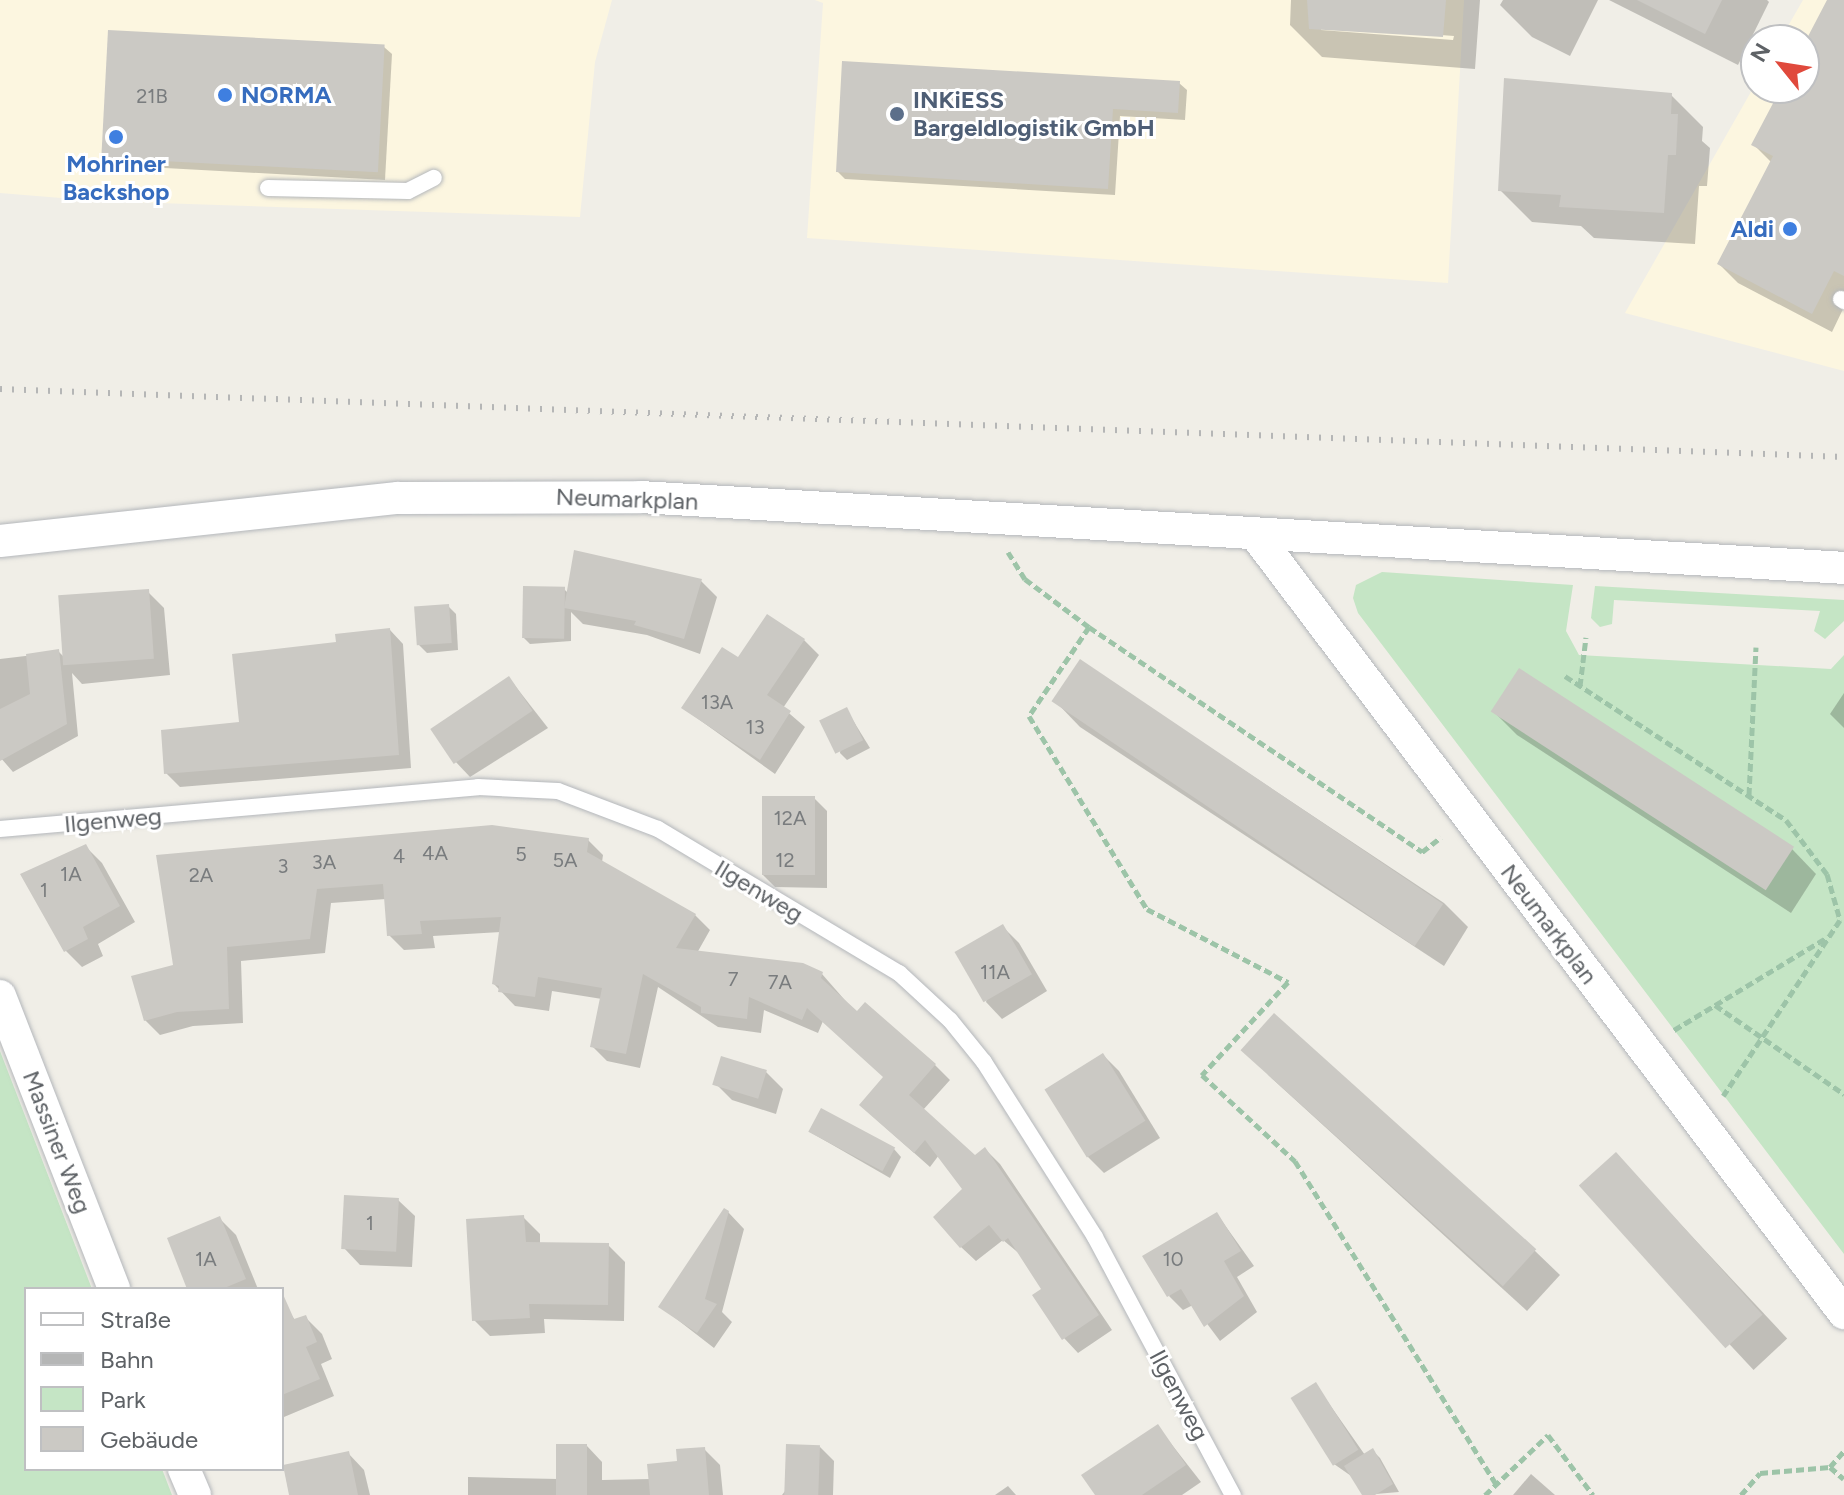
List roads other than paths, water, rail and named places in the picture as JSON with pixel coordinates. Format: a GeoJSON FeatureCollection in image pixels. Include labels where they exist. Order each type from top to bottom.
{"type":"FeatureCollection","features":[{"type":"Feature","properties":{"kind":"street","name":"Neumarkplan"},"geometry":{"type":"LineString","coordinates":[[0,541],[398,498],[655,498],[1844,568]]}},
{"type":"Feature","properties":{"kind":"street","name":"Neumarkplan"},"geometry":{"type":"LineString","coordinates":[[1255,534],[1844,1313]]}},
{"type":"Feature","properties":{"kind":"street","name":"Massiner Weg"},"geometry":{"type":"LineString","coordinates":[[0,996],[113,1287]]}},
{"type":"Feature","properties":{"kind":"street"},"geometry":{"type":"LineString","coordinates":[[185,1471],[195,1495]]}},
{"type":"Feature","properties":{"kind":"lane"},"geometry":{"type":"LineString","coordinates":[[268,188],[408,191],[434,178]]}},
{"type":"Feature","properties":{"kind":"lane","name":"Ilgenweg"},"geometry":{"type":"LineString","coordinates":[[0,829],[478,787],[558,791],[658,829],[899,973],[950,1020],[984,1062],[1095,1237],[1233,1495]]}},
{"type":"Feature","properties":{"kind":"railway"},"geometry":{"type":"LineString","coordinates":[[0,389],[1844,457]]}},
{"type":"Feature","properties":{"kind":"place","name":"NORMA"},"geometry":{"type":"Point","coordinates":[225,95]}},
{"type":"Feature","properties":{"kind":"place","name":"INKiESS Bargeldlogistik GmbH"},"geometry":{"type":"Point","coordinates":[897,114]}},
{"type":"Feature","properties":{"kind":"place","name":"Mohriner Backshop"},"geometry":{"type":"Point","coordinates":[116,137]}},
{"type":"Feature","properties":{"kind":"place","name":"Aldi"},"geometry":{"type":"Point","coordinates":[1790,229]}}]}
